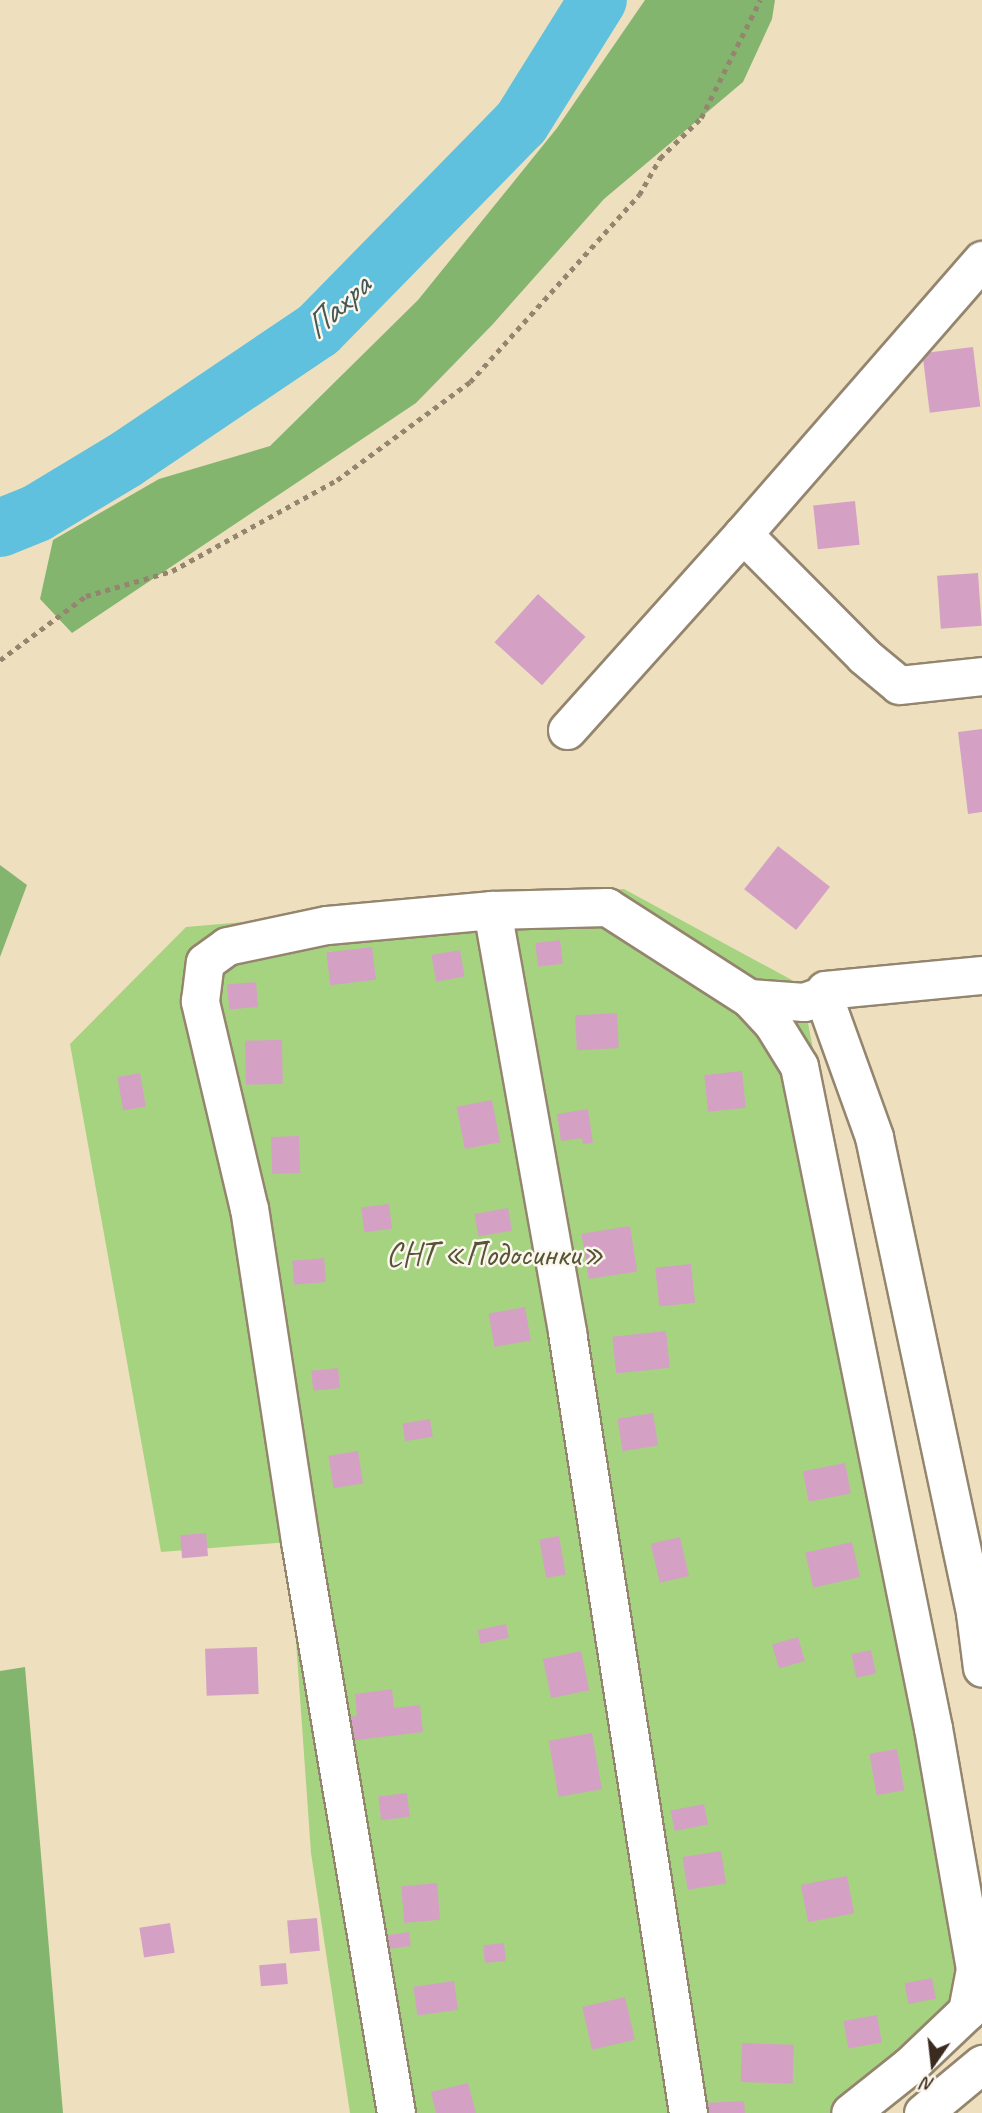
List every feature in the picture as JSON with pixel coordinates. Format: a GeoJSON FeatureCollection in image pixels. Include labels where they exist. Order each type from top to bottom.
{"type":"FeatureCollection","features":[{"type":"Feature","properties":{"kind":"street"},"geometry":{"type":"LineString","coordinates":[[567,730],[743,534],[982,260]]}},
{"type":"Feature","properties":{"kind":"street"},"geometry":{"type":"LineString","coordinates":[[743,534],[864,656],[899,685],[982,676]]}},
{"type":"Feature","properties":{"kind":"street"},"geometry":{"type":"LineString","coordinates":[[396,2113],[300,1541],[249,1209],[200,1001],[205,962],[227,946],[327,925],[492,910],[607,906],[750,998],[773,1024],[799,1066],[930,1715],[975,1969],[967,2011],[909,2066],[849,2113]]}},
{"type":"Feature","properties":{"kind":"street"},"geometry":{"type":"LineString","coordinates":[[492,910],[567,1332],[688,2113]]}},
{"type":"Feature","properties":{"kind":"street"},"geometry":{"type":"LineString","coordinates":[[750,998],[804,1002],[823,995],[825,990],[982,975]]}},
{"type":"Feature","properties":{"kind":"street"},"geometry":{"type":"LineString","coordinates":[[823,995],[874,1137],[975,1613],[982,1668]]}},
{"type":"Feature","properties":{"kind":"street"},"geometry":{"type":"LineString","coordinates":[[923,2113],[982,2064]]}},
{"type":"Feature","properties":{"kind":"path"},"geometry":{"type":"LineString","coordinates":[[0,660],[86,596],[172,571],[337,480],[470,382],[639,195],[660,158],[701,118],[760,0]]}},
{"type":"Feature","properties":{"kind":"green space"},"geometry":{"type":"Polygon","coordinates":[[[645,0],[775,0],[772,19],[743,82],[604,199],[493,324],[416,403],[72,633],[40,599],[53,540],[159,479],[270,446],[418,300],[557,128],[645,0]]]}},
{"type":"Feature","properties":{"kind":"green space"},"geometry":{"type":"Polygon","coordinates":[[[0,865],[27,885],[0,957],[0,865]]]}},
{"type":"Feature","properties":{"kind":"green space","name":"СНТ «Подосинки»"},"geometry":{"type":"Polygon","coordinates":[[[624,889],[825,998],[804,1003],[982,1902],[982,2026],[879,2113],[350,2113],[311,1853],[289,1542],[161,1552],[70,1044],[186,927],[624,889]]]}},
{"type":"Feature","properties":{"kind":"green space"},"geometry":{"type":"Polygon","coordinates":[[[25,1667],[63,2113],[0,2113],[0,1671],[25,1667]]]}},
{"type":"Feature","properties":{"kind":"building"},"geometry":{"type":"Polygon","coordinates":[[[973,347],[980,407],[930,413],[922,353],[973,347]]]}},
{"type":"Feature","properties":{"kind":"building"},"geometry":{"type":"Polygon","coordinates":[[[855,501],[860,545],[818,549],[813,505],[855,501]]]}},
{"type":"Feature","properties":{"kind":"building"},"geometry":{"type":"Polygon","coordinates":[[[978,573],[982,626],[941,629],[937,576],[978,573]]]}},
{"type":"Feature","properties":{"kind":"building"},"geometry":{"type":"Polygon","coordinates":[[[538,594],[586,637],[542,685],[495,642],[538,594]]]}},
{"type":"Feature","properties":{"kind":"building"},"geometry":{"type":"Polygon","coordinates":[[[982,729],[982,812],[968,814],[958,732],[982,729]]]}},
{"type":"Feature","properties":{"kind":"building"},"geometry":{"type":"Polygon","coordinates":[[[778,846],[830,887],[796,930],[744,889],[778,846]]]}},
{"type":"Feature","properties":{"kind":"building"},"geometry":{"type":"Polygon","coordinates":[[[560,940],[563,964],[538,967],[535,943],[560,940]]]}},
{"type":"Feature","properties":{"kind":"building"},"geometry":{"type":"Polygon","coordinates":[[[372,947],[376,980],[330,985],[326,953],[372,947]]]}},
{"type":"Feature","properties":{"kind":"building"},"geometry":{"type":"Polygon","coordinates":[[[460,950],[465,977],[436,982],[431,955],[460,950]]]}},
{"type":"Feature","properties":{"kind":"building"},"geometry":{"type":"Polygon","coordinates":[[[256,982],[258,1007],[229,1009],[227,985],[256,982]]]}},
{"type":"Feature","properties":{"kind":"building"},"geometry":{"type":"Polygon","coordinates":[[[617,1013],[619,1048],[577,1050],[575,1015],[617,1013]]]}},
{"type":"Feature","properties":{"kind":"building"},"geometry":{"type":"Polygon","coordinates":[[[282,1040],[283,1084],[246,1085],[245,1041],[282,1040]]]}},
{"type":"Feature","properties":{"kind":"building"},"geometry":{"type":"Polygon","coordinates":[[[742,1071],[746,1108],[708,1112],[704,1075],[742,1071]]]}},
{"type":"Feature","properties":{"kind":"building"},"geometry":{"type":"Polygon","coordinates":[[[140,1073],[146,1106],[123,1110],[117,1077],[140,1073]]]}},
{"type":"Feature","properties":{"kind":"building"},"geometry":{"type":"Polygon","coordinates":[[[492,1100],[500,1142],[465,1149],[457,1107],[492,1100]]]}},
{"type":"Feature","properties":{"kind":"building"},"geometry":{"type":"Polygon","coordinates":[[[588,1109],[593,1143],[583,1144],[582,1138],[561,1141],[557,1114],[588,1109]]]}},
{"type":"Feature","properties":{"kind":"building"},"geometry":{"type":"Polygon","coordinates":[[[299,1136],[300,1173],[272,1174],[271,1137],[299,1136]]]}},
{"type":"Feature","properties":{"kind":"building"},"geometry":{"type":"Polygon","coordinates":[[[389,1204],[392,1229],[364,1232],[361,1207],[389,1204]]]}},
{"type":"Feature","properties":{"kind":"building"},"geometry":{"type":"Polygon","coordinates":[[[508,1208],[512,1231],[479,1237],[475,1214],[508,1208]]]}},
{"type":"Feature","properties":{"kind":"building"},"geometry":{"type":"Polygon","coordinates":[[[630,1226],[637,1271],[589,1279],[582,1234],[630,1226]]]}},
{"type":"Feature","properties":{"kind":"building"},"geometry":{"type":"Polygon","coordinates":[[[324,1258],[326,1282],[294,1285],[292,1261],[324,1258]]]}},
{"type":"Feature","properties":{"kind":"building"},"geometry":{"type":"Polygon","coordinates":[[[691,1264],[695,1303],[659,1307],[655,1268],[691,1264]]]}},
{"type":"Feature","properties":{"kind":"building"},"geometry":{"type":"Polygon","coordinates":[[[525,1307],[531,1340],[494,1347],[489,1313],[525,1307]]]}},
{"type":"Feature","properties":{"kind":"building"},"geometry":{"type":"Polygon","coordinates":[[[666,1331],[670,1368],[616,1373],[612,1337],[666,1331]]]}},
{"type":"Feature","properties":{"kind":"building"},"geometry":{"type":"Polygon","coordinates":[[[338,1368],[340,1388],[313,1391],[311,1371],[338,1368]]]}},
{"type":"Feature","properties":{"kind":"building"},"geometry":{"type":"Polygon","coordinates":[[[653,1413],[658,1446],[623,1451],[617,1419],[653,1413]]]}},
{"type":"Feature","properties":{"kind":"building"},"geometry":{"type":"Polygon","coordinates":[[[430,1419],[433,1437],[405,1441],[402,1423],[430,1419]]]}},
{"type":"Feature","properties":{"kind":"building"},"geometry":{"type":"Polygon","coordinates":[[[358,1451],[363,1484],[334,1488],[328,1456],[358,1451]]]}},
{"type":"Feature","properties":{"kind":"building"},"geometry":{"type":"Polygon","coordinates":[[[845,1463],[851,1493],[809,1502],[803,1471],[845,1463]]]}},
{"type":"Feature","properties":{"kind":"building"},"geometry":{"type":"Polygon","coordinates":[[[206,1533],[208,1556],[182,1558],[180,1535],[206,1533]]]}},
{"type":"Feature","properties":{"kind":"building"},"geometry":{"type":"Polygon","coordinates":[[[559,1536],[566,1574],[546,1578],[539,1539],[559,1536]]]}},
{"type":"Feature","properties":{"kind":"building"},"geometry":{"type":"Polygon","coordinates":[[[680,1537],[689,1576],[660,1583],[651,1544],[680,1537]]]}},
{"type":"Feature","properties":{"kind":"building"},"geometry":{"type":"Polygon","coordinates":[[[852,1542],[860,1577],[813,1588],[805,1553],[852,1542]]]}},
{"type":"Feature","properties":{"kind":"building"},"geometry":{"type":"Polygon","coordinates":[[[506,1624],[509,1638],[481,1644],[478,1630],[506,1624]]]}},
{"type":"Feature","properties":{"kind":"building"},"geometry":{"type":"Polygon","coordinates":[[[798,1637],[805,1661],[779,1668],[772,1644],[798,1637]]]}},
{"type":"Feature","properties":{"kind":"building"},"geometry":{"type":"Polygon","coordinates":[[[257,1647],[259,1694],[207,1696],[205,1649],[257,1647]]]}},
{"type":"Feature","properties":{"kind":"building"},"geometry":{"type":"Polygon","coordinates":[[[871,1650],[876,1673],[856,1678],[851,1654],[871,1650]]]}},
{"type":"Feature","properties":{"kind":"building"},"geometry":{"type":"Polygon","coordinates":[[[581,1651],[589,1690],[551,1698],[543,1659],[581,1651]]]}},
{"type":"Feature","properties":{"kind":"building"},"geometry":{"type":"Polygon","coordinates":[[[392,1689],[394,1708],[420,1705],[423,1732],[349,1741],[346,1717],[357,1716],[355,1694],[392,1689]]]}},
{"type":"Feature","properties":{"kind":"building"},"geometry":{"type":"Polygon","coordinates":[[[592,1733],[602,1789],[559,1797],[549,1741],[592,1733]]]}},
{"type":"Feature","properties":{"kind":"building"},"geometry":{"type":"Polygon","coordinates":[[[897,1749],[904,1790],[877,1795],[869,1754],[897,1749]]]}},
{"type":"Feature","properties":{"kind":"building"},"geometry":{"type":"Polygon","coordinates":[[[407,1793],[410,1817],[381,1820],[378,1797],[407,1793]]]}},
{"type":"Feature","properties":{"kind":"building"},"geometry":{"type":"Polygon","coordinates":[[[704,1804],[708,1825],[675,1831],[671,1810],[704,1804]]]}},
{"type":"Feature","properties":{"kind":"building"},"geometry":{"type":"Polygon","coordinates":[[[721,1851],[726,1884],[688,1890],[682,1857],[721,1851]]]}},
{"type":"Feature","properties":{"kind":"building"},"geometry":{"type":"Polygon","coordinates":[[[847,1876],[854,1913],[808,1922],[801,1885],[847,1876]]]}},
{"type":"Feature","properties":{"kind":"building"},"geometry":{"type":"Polygon","coordinates":[[[437,1883],[440,1920],[404,1923],[401,1886],[437,1883]]]}},
{"type":"Feature","properties":{"kind":"building"},"geometry":{"type":"Polygon","coordinates":[[[317,1918],[320,1951],[290,1953],[287,1921],[317,1918]]]}},
{"type":"Feature","properties":{"kind":"building"},"geometry":{"type":"Polygon","coordinates":[[[170,1923],[175,1953],[144,1957],[139,1928],[170,1923]]]}},
{"type":"Feature","properties":{"kind":"building"},"geometry":{"type":"Polygon","coordinates":[[[409,1932],[411,1946],[383,1950],[381,1936],[409,1932]]]}},
{"type":"Feature","properties":{"kind":"building"},"geometry":{"type":"Polygon","coordinates":[[[504,1943],[506,1961],[485,1963],[483,1945],[504,1943]]]}},
{"type":"Feature","properties":{"kind":"building"},"geometry":{"type":"Polygon","coordinates":[[[286,1963],[288,1984],[261,1986],[259,1965],[286,1963]]]}},
{"type":"Feature","properties":{"kind":"building"},"geometry":{"type":"Polygon","coordinates":[[[932,1978],[936,1999],[909,2004],[905,1983],[932,1978]]]}},
{"type":"Feature","properties":{"kind":"building"},"geometry":{"type":"Polygon","coordinates":[[[454,1981],[458,2010],[417,2015],[413,1987],[454,1981]]]}},
{"type":"Feature","properties":{"kind":"building"},"geometry":{"type":"Polygon","coordinates":[[[625,1997],[635,2040],[592,2050],[582,2007],[625,1997]]]}},
{"type":"Feature","properties":{"kind":"building"},"geometry":{"type":"Polygon","coordinates":[[[877,2015],[882,2043],[848,2048],[844,2021],[877,2015]]]}},
{"type":"Feature","properties":{"kind":"building"},"geometry":{"type":"Polygon","coordinates":[[[742,2043],[794,2045],[793,2084],[741,2082],[742,2043]]]}},
{"type":"Feature","properties":{"kind":"building"},"geometry":{"type":"Polygon","coordinates":[[[468,2083],[476,2113],[436,2113],[431,2092],[468,2083]]]}},
{"type":"Feature","properties":{"kind":"building"},"geometry":{"type":"Polygon","coordinates":[[[744,2101],[745,2113],[706,2113],[705,2103],[744,2101]]]}},
{"type":"Feature","properties":{"kind":"waterway","name":"Пахра"},"geometry":{"type":"LineString","coordinates":[[0,528],[37,513],[125,460],[318,330],[521,123],[598,0]]}}]}
